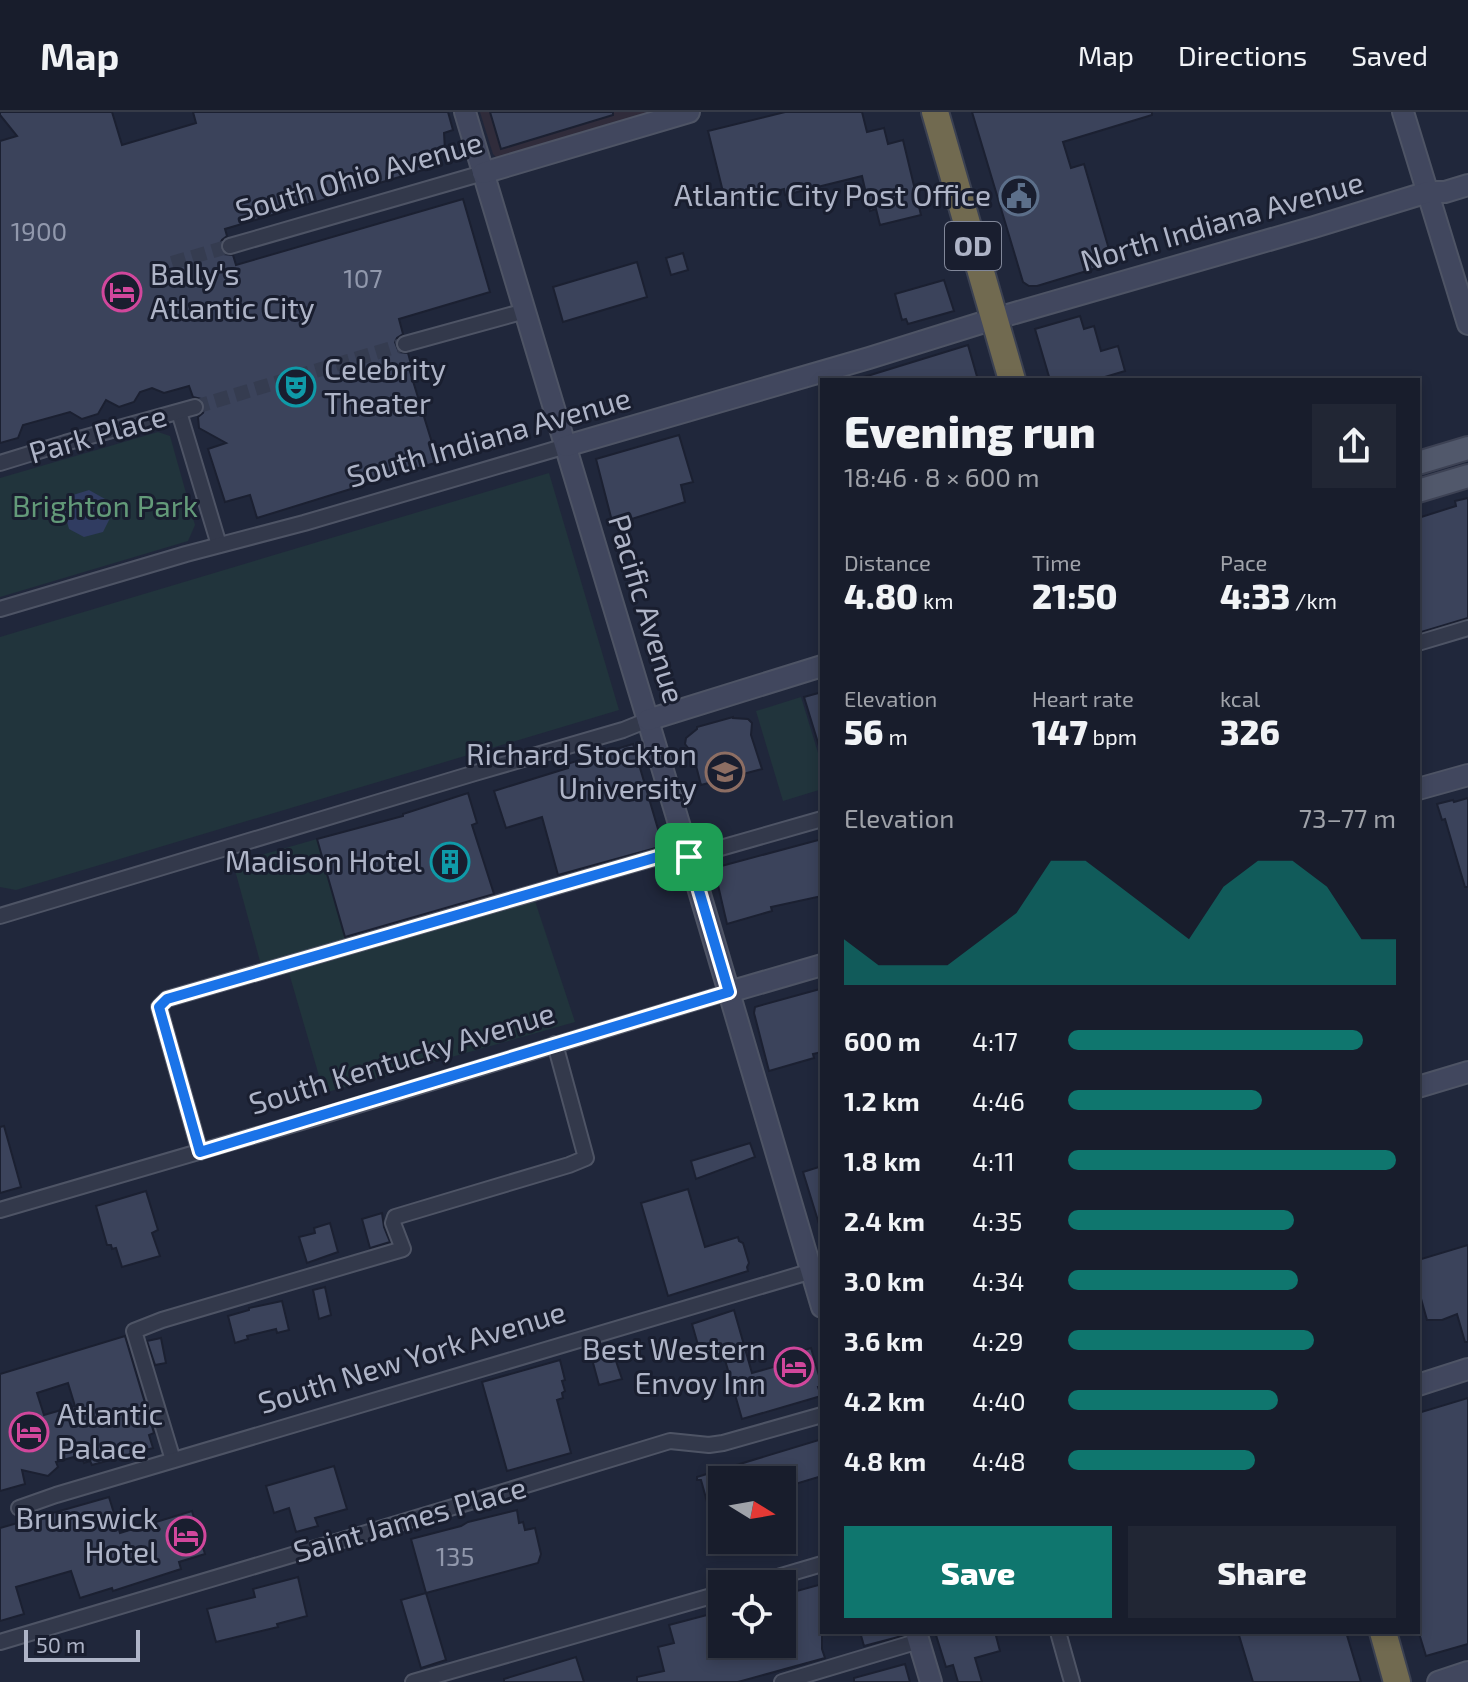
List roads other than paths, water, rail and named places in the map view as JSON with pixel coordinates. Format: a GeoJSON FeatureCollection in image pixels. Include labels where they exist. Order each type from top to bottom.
{"type":"FeatureCollection","features":[{"type":"Feature","properties":{"kind":"highway","name":"OD"},"geometry":{"type":"LineString","coordinates":[[935,112],[1011,378]]}},
{"type":"Feature","properties":{"kind":"highway"},"geometry":{"type":"LineString","coordinates":[[1384,1634],[1397,1682]]}},
{"type":"Feature","properties":{"kind":"main road"},"geometry":{"type":"LineString","coordinates":[[1420,462],[1468,448]]}},
{"type":"Feature","properties":{"kind":"main road"},"geometry":{"type":"LineString","coordinates":[[1420,490],[1468,476]]}},
{"type":"Feature","properties":{"kind":"street","name":"Pacific Avenue"},"geometry":{"type":"LineString","coordinates":[[465,112],[729,992],[817,1269],[820,1292]]}},
{"type":"Feature","properties":{"kind":"street","name":"South Ohio Avenue"},"geometry":{"type":"LineString","coordinates":[[230,246],[689,112]]}},
{"type":"Feature","properties":{"kind":"street"},"geometry":{"type":"LineString","coordinates":[[1403,112],[1468,324]]}},
{"type":"Feature","properties":{"kind":"street","name":"North Indiana Avenue"},"geometry":{"type":"LineString","coordinates":[[994,319],[1428,192],[1445,192],[1468,185]]}},
{"type":"Feature","properties":{"kind":"street"},"geometry":{"type":"LineString","coordinates":[[405,344],[525,311]]}},
{"type":"Feature","properties":{"kind":"street","name":"South Indiana Avenue"},"geometry":{"type":"LineString","coordinates":[[0,609],[304,523],[994,319]]}},
{"type":"Feature","properties":{"kind":"street","name":"Park Place"},"geometry":{"type":"LineString","coordinates":[[0,463],[195,407]]}},
{"type":"Feature","properties":{"kind":"street"},"geometry":{"type":"LineString","coordinates":[[179,412],[219,545]]}},
{"type":"Feature","properties":{"kind":"street"},"geometry":{"type":"LineString","coordinates":[[1420,642],[1468,628]]}},
{"type":"Feature","properties":{"kind":"street"},"geometry":{"type":"LineString","coordinates":[[0,916],[623,730],[820,667]]}},
{"type":"Feature","properties":{"kind":"street"},"geometry":{"type":"LineString","coordinates":[[1420,788],[1468,775]]}},
{"type":"Feature","properties":{"kind":"street"},"geometry":{"type":"LineString","coordinates":[[200,1152],[159,1007],[167,999],[661,856],[689,857],[820,820]]}},
{"type":"Feature","properties":{"kind":"street","name":"South Kentucky Avenue"},"geometry":{"type":"LineString","coordinates":[[0,1210],[820,966]]}},
{"type":"Feature","properties":{"kind":"street"},"geometry":{"type":"LineString","coordinates":[[173,1460],[134,1331],[403,1249],[393,1223],[395,1217],[586,1158],[555,1044]]}},
{"type":"Feature","properties":{"kind":"street"},"geometry":{"type":"LineString","coordinates":[[1420,1086],[1468,1072]]}},
{"type":"Feature","properties":{"kind":"street","name":"South New York Avenue"},"geometry":{"type":"LineString","coordinates":[[19,1508],[817,1269]]}},
{"type":"Feature","properties":{"kind":"street"},"geometry":{"type":"LineString","coordinates":[[1420,1384],[1468,1369]]}},
{"type":"Feature","properties":{"kind":"street","name":"Saint James Place"},"geometry":{"type":"LineString","coordinates":[[0,1642],[670,1441],[709,1445],[723,1443],[820,1416]]}},
{"type":"Feature","properties":{"kind":"street"},"geometry":{"type":"LineString","coordinates":[[796,1572],[820,1565]]}},
{"type":"Feature","properties":{"kind":"street"},"geometry":{"type":"LineString","coordinates":[[413,1682],[708,1597]]}},
{"type":"Feature","properties":{"kind":"street"},"geometry":{"type":"LineString","coordinates":[[1059,1634],[1072,1682]]}},
{"type":"Feature","properties":{"kind":"street"},"geometry":{"type":"LineString","coordinates":[[782,1682],[918,1637],[931,1682]]}},
{"type":"Feature","properties":{"kind":"street"},"geometry":{"type":"LineString","coordinates":[[1438,1682],[1468,1672]]}},
{"type":"Feature","properties":{"kind":"water"},"geometry":{"type":"Polygon","coordinates":[[[89,490],[105,499],[111,516],[103,532],[84,537],[69,529],[64,511],[73,495],[89,490]]]}},
{"type":"Feature","properties":{"kind":"tunnel"},"geometry":{"type":"LineString","coordinates":[[172,263],[230,246]]}},
{"type":"Feature","properties":{"kind":"tunnel"},"geometry":{"type":"LineString","coordinates":[[195,407],[405,344]]}},
{"type":"Feature","properties":{"kind":"place","name":"Atlantic City Post Office"},"geometry":{"type":"Point","coordinates":[1019,196]}},
{"type":"Feature","properties":{"kind":"place","name":"Bally's Atlantic City"},"geometry":{"type":"Point","coordinates":[122,292]}},
{"type":"Feature","properties":{"kind":"place","name":"Celebrity Theater"},"geometry":{"type":"Point","coordinates":[296,387]}},
{"type":"Feature","properties":{"kind":"place","name":"Richard Stockton University"},"geometry":{"type":"Point","coordinates":[725,772]}},
{"type":"Feature","properties":{"kind":"place","name":"Madison Hotel"},"geometry":{"type":"Point","coordinates":[450,862]}},
{"type":"Feature","properties":{"kind":"place","name":"Best Western Envoy Inn"},"geometry":{"type":"Point","coordinates":[794,1367]}},
{"type":"Feature","properties":{"kind":"place","name":"Atlantic Palace"},"geometry":{"type":"Point","coordinates":[29,1432]}},
{"type":"Feature","properties":{"kind":"place","name":"Brunswick Hotel"},"geometry":{"type":"Point","coordinates":[186,1536]}},
{"type":"Feature","properties":{"kind":"park label","name":"Brighton Park"},"geometry":{"type":"Point","coordinates":[105,507]}}]}
